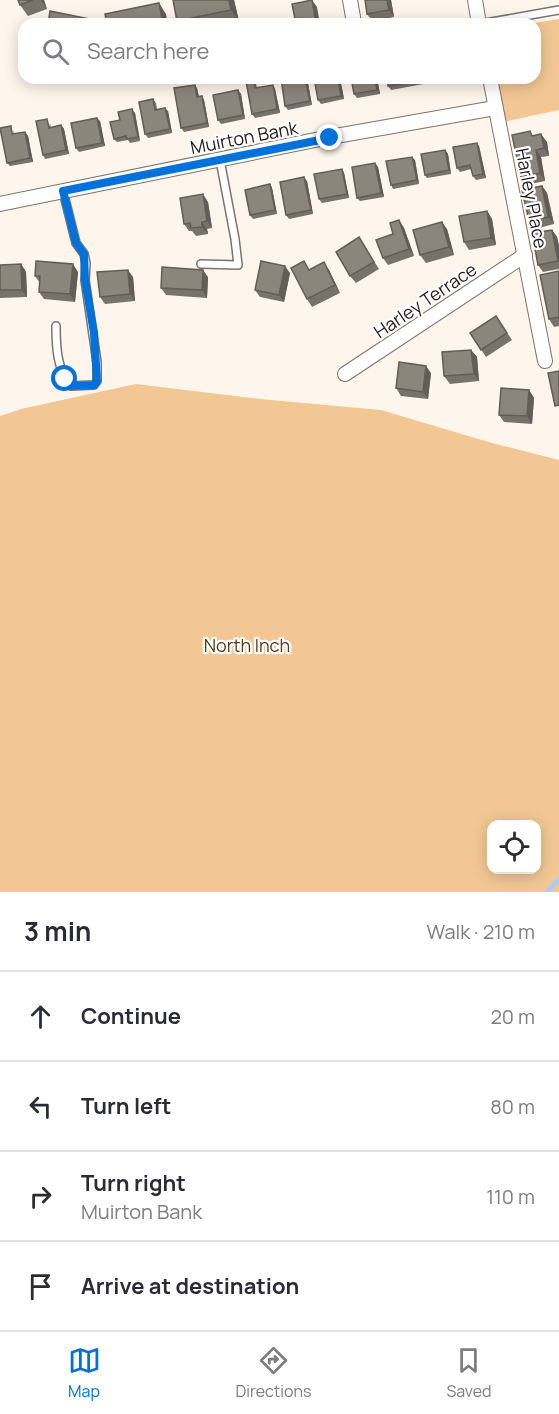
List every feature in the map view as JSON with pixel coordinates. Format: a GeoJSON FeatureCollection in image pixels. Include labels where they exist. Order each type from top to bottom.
{"type":"FeatureCollection","features":[{"type":"Feature","properties":{"kind":"street"},"geometry":{"type":"LineString","coordinates":[[350,0],[353,16]]}},
{"type":"Feature","properties":{"kind":"street"},"geometry":{"type":"LineString","coordinates":[[475,0],[479,18]]}},
{"type":"Feature","properties":{"kind":"street","name":"Harley Place"},"geometry":{"type":"LineString","coordinates":[[491,84],[545,361]]}},
{"type":"Feature","properties":{"kind":"street","name":"Muirton Bank"},"geometry":{"type":"LineString","coordinates":[[0,204],[330,138],[495,108]]}},
{"type":"Feature","properties":{"kind":"street","name":"Harley Terrace"},"geometry":{"type":"LineString","coordinates":[[345,374],[525,255]]}},
{"type":"Feature","properties":{"kind":"lane"},"geometry":{"type":"LineString","coordinates":[[514,18],[559,10]]}},
{"type":"Feature","properties":{"kind":"lane"},"geometry":{"type":"LineString","coordinates":[[201,264],[238,265],[220,160]]}},
{"type":"Feature","properties":{"kind":"lane"},"geometry":{"type":"LineString","coordinates":[[56,326],[59,357],[65,379],[71,386],[94,385],[97,381],[97,362],[85,280],[86,263],[84,254],[76,243],[63,191]]}},
{"type":"Feature","properties":{"kind":"green space"},"geometry":{"type":"Polygon","coordinates":[[[559,19],[559,110],[503,122],[496,84],[541,84],[541,22],[559,19]]]}},
{"type":"Feature","properties":{"kind":"green space","name":"North Inch"},"geometry":{"type":"Polygon","coordinates":[[[136,384],[260,399],[381,410],[559,460],[559,892],[0,892],[0,416],[21,409],[136,384]]]}},
{"type":"Feature","properties":{"kind":"building"},"geometry":{"type":"Polygon","coordinates":[[[18,0],[33,0],[20,5],[18,0]]]}},
{"type":"Feature","properties":{"kind":"building"},"geometry":{"type":"Polygon","coordinates":[[[173,0],[229,0],[231,10],[192,18],[176,18],[173,0]]]}},
{"type":"Feature","properties":{"kind":"building"},"geometry":{"type":"Polygon","coordinates":[[[312,0],[315,18],[295,18],[292,4],[312,0]]]}},
{"type":"Feature","properties":{"kind":"building"},"geometry":{"type":"Polygon","coordinates":[[[365,0],[387,0],[389,10],[367,14],[365,0]]]}},
{"type":"Feature","properties":{"kind":"building"},"geometry":{"type":"Polygon","coordinates":[[[159,3],[162,18],[106,18],[105,14],[159,3]]]}},
{"type":"Feature","properties":{"kind":"building"},"geometry":{"type":"Polygon","coordinates":[[[50,11],[85,18],[49,18],[50,11]]]}},
{"type":"Feature","properties":{"kind":"building"},"geometry":{"type":"Polygon","coordinates":[[[247,84],[255,84],[255,88],[273,85],[277,109],[252,114],[247,84]]]}},
{"type":"Feature","properties":{"kind":"building"},"geometry":{"type":"Polygon","coordinates":[[[282,84],[306,84],[310,101],[285,106],[282,84]]]}},
{"type":"Feature","properties":{"kind":"building"},"geometry":{"type":"Polygon","coordinates":[[[315,84],[339,84],[341,96],[318,100],[315,84]]]}},
{"type":"Feature","properties":{"kind":"building"},"geometry":{"type":"Polygon","coordinates":[[[352,84],[376,84],[377,90],[354,94],[352,84]]]}},
{"type":"Feature","properties":{"kind":"building"},"geometry":{"type":"Polygon","coordinates":[[[195,85],[197,97],[202,96],[207,123],[181,128],[174,88],[195,85]]]}},
{"type":"Feature","properties":{"kind":"building"},"geometry":{"type":"Polygon","coordinates":[[[238,90],[243,115],[218,120],[213,95],[238,90]]]}},
{"type":"Feature","properties":{"kind":"building"},"geometry":{"type":"Polygon","coordinates":[[[153,99],[155,110],[165,108],[170,129],[145,134],[139,102],[153,99]]]}},
{"type":"Feature","properties":{"kind":"building"},"geometry":{"type":"Polygon","coordinates":[[[132,109],[138,137],[127,139],[126,136],[114,139],[110,122],[120,120],[118,112],[132,109]]]}},
{"type":"Feature","properties":{"kind":"building"},"geometry":{"type":"Polygon","coordinates":[[[97,118],[102,143],[76,148],[71,123],[97,118]]]}},
{"type":"Feature","properties":{"kind":"building"},"geometry":{"type":"Polygon","coordinates":[[[47,119],[49,128],[61,125],[66,150],[43,155],[36,121],[47,119]]]}},
{"type":"Feature","properties":{"kind":"building"},"geometry":{"type":"Polygon","coordinates":[[[11,126],[12,134],[25,132],[30,158],[7,163],[0,128],[11,126]]]}},
{"type":"Feature","properties":{"kind":"building"},"geometry":{"type":"Polygon","coordinates":[[[530,131],[532,136],[541,134],[544,148],[536,150],[540,173],[521,177],[512,135],[530,131]]]}},
{"type":"Feature","properties":{"kind":"building"},"geometry":{"type":"Polygon","coordinates":[[[477,143],[483,174],[473,176],[470,165],[457,168],[453,147],[477,143]]]}},
{"type":"Feature","properties":{"kind":"building"},"geometry":{"type":"Polygon","coordinates":[[[445,150],[449,170],[425,175],[421,154],[445,150]]]}},
{"type":"Feature","properties":{"kind":"building"},"geometry":{"type":"Polygon","coordinates":[[[412,157],[417,180],[391,185],[386,161],[412,157]]]}},
{"type":"Feature","properties":{"kind":"building"},"geometry":{"type":"Polygon","coordinates":[[[375,163],[381,193],[357,198],[352,167],[375,163]]]}},
{"type":"Feature","properties":{"kind":"building"},"geometry":{"type":"Polygon","coordinates":[[[342,169],[347,194],[319,199],[314,174],[342,169]]]}},
{"type":"Feature","properties":{"kind":"building"},"geometry":{"type":"Polygon","coordinates":[[[304,177],[311,210],[286,215],[280,182],[304,177]]]}},
{"type":"Feature","properties":{"kind":"building"},"geometry":{"type":"Polygon","coordinates":[[[270,184],[275,210],[250,215],[245,190],[270,184]]]}},
{"type":"Feature","properties":{"kind":"building"},"geometry":{"type":"Polygon","coordinates":[[[542,186],[548,217],[529,221],[522,190],[542,186]]]}},
{"type":"Feature","properties":{"kind":"building"},"geometry":{"type":"Polygon","coordinates":[[[203,194],[207,221],[202,222],[202,227],[191,228],[190,223],[184,224],[180,198],[203,194]]]}},
{"type":"Feature","properties":{"kind":"building"},"geometry":{"type":"Polygon","coordinates":[[[487,211],[491,238],[464,242],[459,216],[487,211]]]}},
{"type":"Feature","properties":{"kind":"building"},"geometry":{"type":"Polygon","coordinates":[[[399,220],[409,249],[383,258],[376,240],[393,234],[390,223],[399,220]]]}},
{"type":"Feature","properties":{"kind":"building"},"geometry":{"type":"Polygon","coordinates":[[[442,222],[449,247],[420,255],[413,230],[442,222]]]}},
{"type":"Feature","properties":{"kind":"building"},"geometry":{"type":"Polygon","coordinates":[[[552,230],[558,261],[538,265],[532,233],[552,230]]]}},
{"type":"Feature","properties":{"kind":"building"},"geometry":{"type":"Polygon","coordinates":[[[359,237],[374,262],[350,276],[336,252],[359,237]]]}},
{"type":"Feature","properties":{"kind":"building"},"geometry":{"type":"Polygon","coordinates":[[[36,261],[73,264],[70,294],[39,292],[40,276],[35,276],[36,261]]]}},
{"type":"Feature","properties":{"kind":"building"},"geometry":{"type":"Polygon","coordinates":[[[261,261],[285,266],[279,295],[255,290],[261,261]]]}},
{"type":"Feature","properties":{"kind":"building"},"geometry":{"type":"Polygon","coordinates":[[[304,261],[309,270],[324,262],[335,285],[307,299],[291,268],[304,261]]]}},
{"type":"Feature","properties":{"kind":"building"},"geometry":{"type":"Polygon","coordinates":[[[21,264],[22,290],[0,290],[0,265],[21,264]]]}},
{"type":"Feature","properties":{"kind":"building"},"geometry":{"type":"Polygon","coordinates":[[[162,267],[203,270],[202,290],[161,288],[162,267]]]}},
{"type":"Feature","properties":{"kind":"building"},"geometry":{"type":"Polygon","coordinates":[[[128,270],[130,294],[100,297],[97,272],[128,270]]]}},
{"type":"Feature","properties":{"kind":"building"},"geometry":{"type":"Polygon","coordinates":[[[559,271],[559,317],[549,319],[540,275],[559,271]]]}},
{"type":"Feature","properties":{"kind":"building"},"geometry":{"type":"Polygon","coordinates":[[[496,316],[507,333],[481,350],[470,333],[496,316]]]}},
{"type":"Feature","properties":{"kind":"building"},"geometry":{"type":"Polygon","coordinates":[[[471,350],[474,374],[444,376],[442,352],[471,350]]]}},
{"type":"Feature","properties":{"kind":"building"},"geometry":{"type":"Polygon","coordinates":[[[399,362],[426,366],[423,392],[396,388],[399,362]]]}},
{"type":"Feature","properties":{"kind":"building"},"geometry":{"type":"Polygon","coordinates":[[[559,371],[559,405],[555,406],[548,373],[559,371]]]}},
{"type":"Feature","properties":{"kind":"building"},"geometry":{"type":"Polygon","coordinates":[[[501,388],[529,390],[527,416],[499,415],[501,388]]]}},
{"type":"Feature","properties":{"kind":"waterway"},"geometry":{"type":"LineString","coordinates":[[547,892],[559,879]]}},
{"type":"Feature","properties":{"kind":"route"},"geometry":{"type":"LineString","coordinates":[[65,379],[71,386],[94,385],[97,381],[97,362],[85,280],[86,263],[83,251],[76,243],[63,191],[330,138]]}}]}
